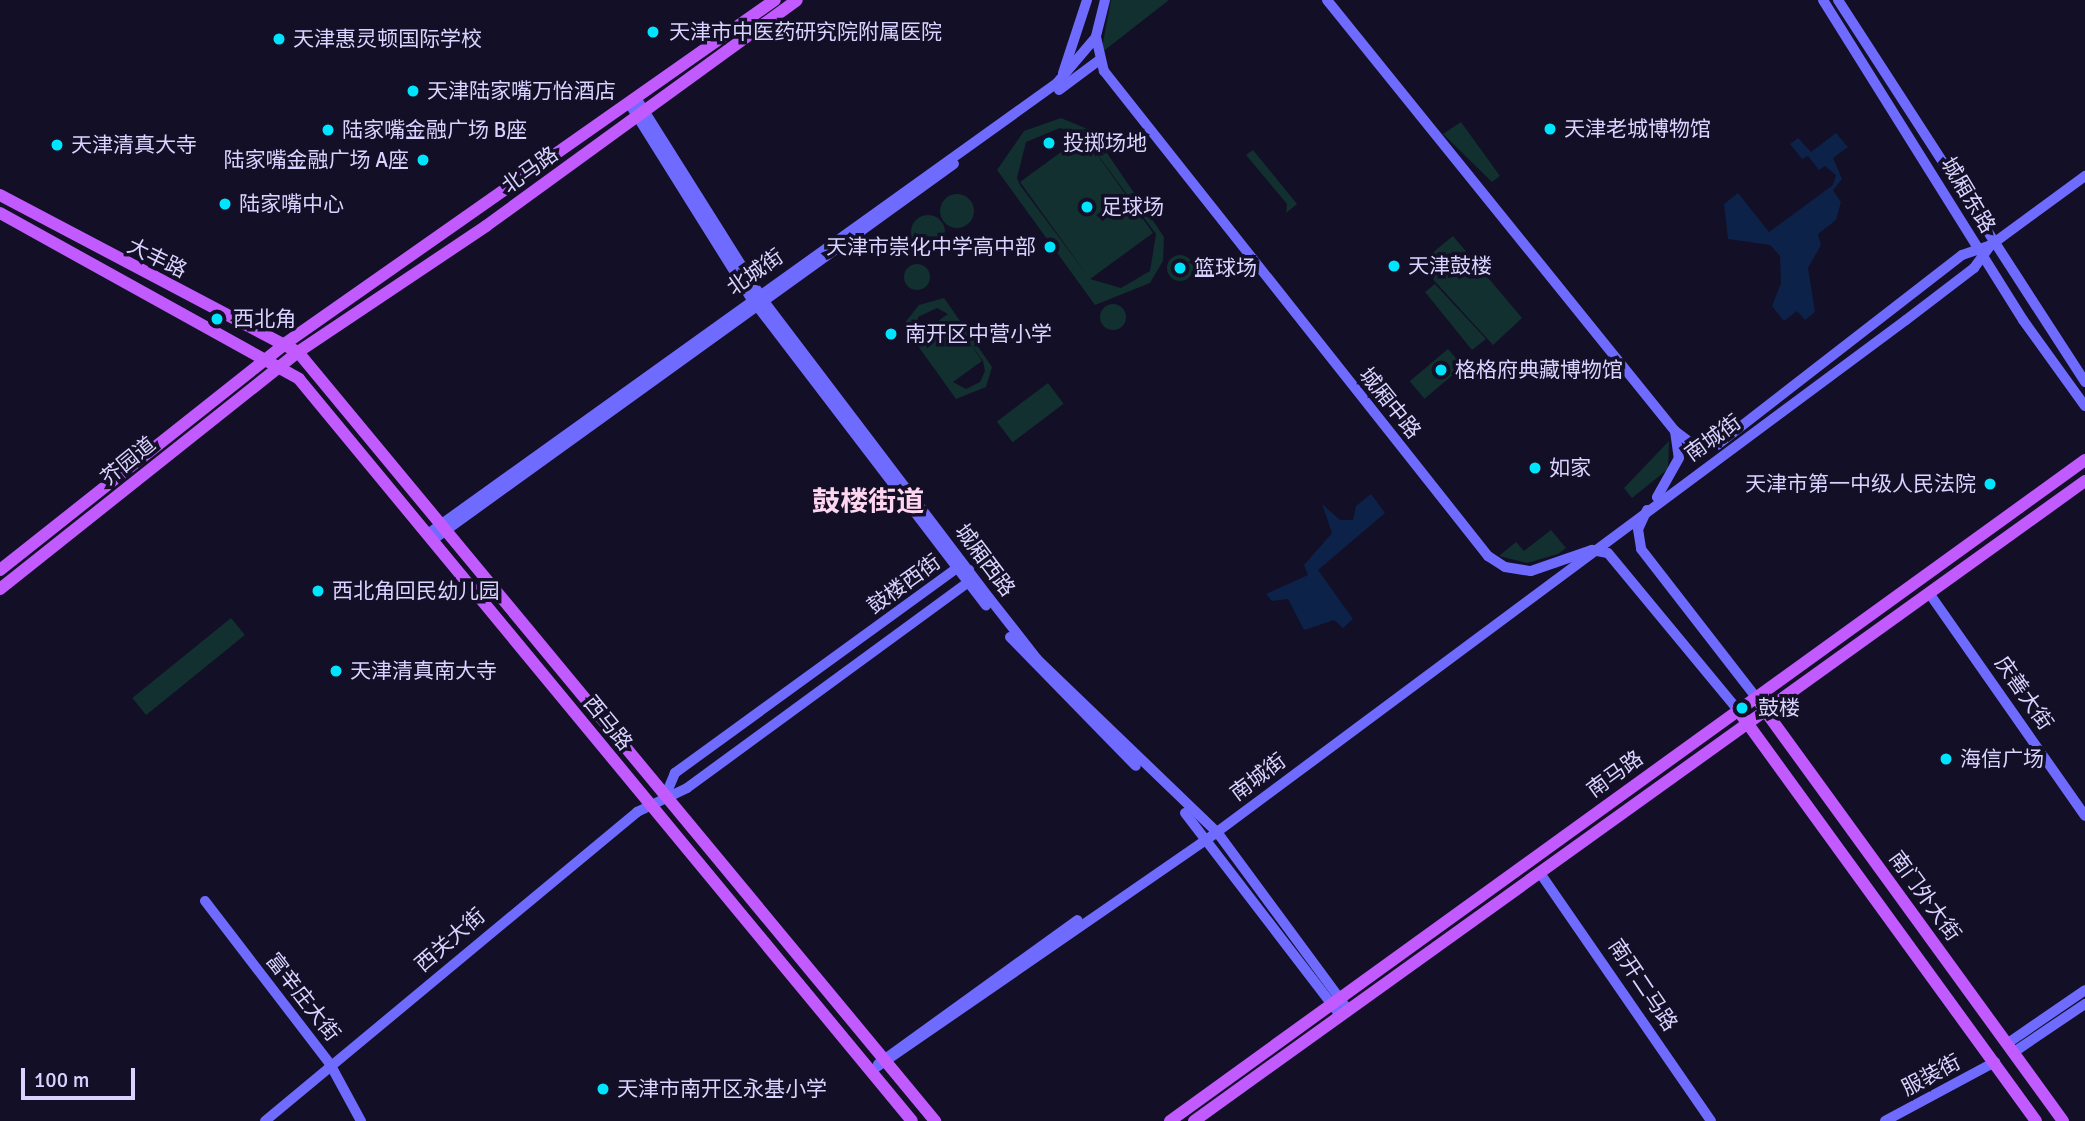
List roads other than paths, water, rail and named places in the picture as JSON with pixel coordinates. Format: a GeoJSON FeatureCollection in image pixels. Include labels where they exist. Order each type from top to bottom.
{"type":"FeatureCollection","features":[{"type":"Feature","properties":{"kind":"main road","name":"北马路"},"geometry":{"type":"LineString","coordinates":[[268,357],[775,0]]}},
{"type":"Feature","properties":{"kind":"main road","name":"北马路"},"geometry":{"type":"LineString","coordinates":[[281,365],[641,113],[797,0]]}},
{"type":"Feature","properties":{"kind":"main road","name":"大丰路"},"geometry":{"type":"LineString","coordinates":[[0,195],[286,343],[298,352]]}},
{"type":"Feature","properties":{"kind":"main road","name":"大丰路"},"geometry":{"type":"LineString","coordinates":[[0,214],[268,357]]}},
{"type":"Feature","properties":{"kind":"main road","name":"西马路"},"geometry":{"type":"LineString","coordinates":[[298,352],[445,526],[935,1121]]}},
{"type":"Feature","properties":{"kind":"main road","name":"西马路"},"geometry":{"type":"LineString","coordinates":[[268,357],[281,365],[432,536],[649,805],[912,1121]]}},
{"type":"Feature","properties":{"kind":"main road","name":"芥园道"},"geometry":{"type":"LineString","coordinates":[[0,570],[268,357]]}},
{"type":"Feature","properties":{"kind":"main road","name":"芥园道"},"geometry":{"type":"LineString","coordinates":[[0,589],[281,365]]}},
{"type":"Feature","properties":{"kind":"main road","name":"南马路"},"geometry":{"type":"LineString","coordinates":[[1170,1121],[2085,460]]}},
{"type":"Feature","properties":{"kind":"main road","name":"南马路"},"geometry":{"type":"LineString","coordinates":[[1194,1121],[2085,481]]}},
{"type":"Feature","properties":{"kind":"main road","name":"南门外大街"},"geometry":{"type":"LineString","coordinates":[[1755,696],[2063,1121]]}},
{"type":"Feature","properties":{"kind":"main road","name":"南门外大街"},"geometry":{"type":"LineString","coordinates":[[1737,709],[2036,1121]]}},
{"type":"Feature","properties":{"kind":"street"},"geometry":{"type":"LineString","coordinates":[[1057,83],[1074,51],[1087,0]]}},
{"type":"Feature","properties":{"kind":"street"},"geometry":{"type":"LineString","coordinates":[[1098,61],[1096,37],[1105,0]]}},
{"type":"Feature","properties":{"kind":"street"},"geometry":{"type":"LineString","coordinates":[[1327,0],[1675,431],[1676,470],[1649,507],[1637,529],[1641,549],[1755,696]]}},
{"type":"Feature","properties":{"kind":"street","name":"城厢东路"},"geometry":{"type":"LineString","coordinates":[[1823,0],[1984,259],[2085,406]]}},
{"type":"Feature","properties":{"kind":"street","name":"城厢东路"},"geometry":{"type":"LineString","coordinates":[[1838,0],[1991,245],[2085,382]]}},
{"type":"Feature","properties":{"kind":"street","name":"北城街"},"geometry":{"type":"LineString","coordinates":[[432,536],[1057,83],[1096,37]]}},
{"type":"Feature","properties":{"kind":"street","name":"北城街"},"geometry":{"type":"LineString","coordinates":[[757,299],[1098,61]]}},
{"type":"Feature","properties":{"kind":"street","name":"城厢中路"},"geometry":{"type":"LineString","coordinates":[[1098,61],[1489,556],[1505,568],[1531,571],[1592,550]]}},
{"type":"Feature","properties":{"kind":"street","name":"城厢西路"},"geometry":{"type":"LineString","coordinates":[[632,100],[757,299],[1031,664],[1210,833],[1344,1012]]}},
{"type":"Feature","properties":{"kind":"street","name":"南城街"},"geometry":{"type":"LineString","coordinates":[[1675,431],[1695,446],[1717,445],[1978,249],[1991,245],[2085,176]]}},
{"type":"Feature","properties":{"kind":"street","name":"南城街"},"geometry":{"type":"LineString","coordinates":[[871,1072],[1210,833],[1505,617],[1984,259],[1991,245]]}},
{"type":"Feature","properties":{"kind":"street"},"geometry":{"type":"LineString","coordinates":[[1592,550],[1616,558],[1737,709]]}},
{"type":"Feature","properties":{"kind":"street","name":"鼓楼西街"},"geometry":{"type":"LineString","coordinates":[[666,794],[687,788],[964,574]]}},
{"type":"Feature","properties":{"kind":"street","name":"鼓楼西街"},"geometry":{"type":"LineString","coordinates":[[666,794],[675,773],[964,574]]}},
{"type":"Feature","properties":{"kind":"street","name":"庆善大街"},"geometry":{"type":"LineString","coordinates":[[1929,593],[2085,816]]}},
{"type":"Feature","properties":{"kind":"street","name":"西关大街"},"geometry":{"type":"LineString","coordinates":[[265,1121],[330,1064],[666,794]]}},
{"type":"Feature","properties":{"kind":"street","name":"南开二马路"},"geometry":{"type":"LineString","coordinates":[[1539,873],[1711,1121]]}},
{"type":"Feature","properties":{"kind":"street","name":"富辛庄大街"},"geometry":{"type":"LineString","coordinates":[[205,901],[330,1064],[361,1121]]}},
{"type":"Feature","properties":{"kind":"street"},"geometry":{"type":"LineString","coordinates":[[2011,1048],[2085,990]]}},
{"type":"Feature","properties":{"kind":"street"},"geometry":{"type":"LineString","coordinates":[[2011,1048],[2085,1004]]}},
{"type":"Feature","properties":{"kind":"street","name":"服装街"},"geometry":{"type":"LineString","coordinates":[[1885,1121],[1995,1062]]}},
{"type":"Feature","properties":{"kind":"water"},"geometry":{"type":"Polygon","coordinates":[[[1836,133],[1848,147],[1833,158],[1842,179],[1833,190],[1841,202],[1836,220],[1818,234],[1821,245],[1808,268],[1815,312],[1805,320],[1797,311],[1784,321],[1772,306],[1781,283],[1780,256],[1770,245],[1728,239],[1724,204],[1738,193],[1769,232],[1833,185],[1836,175],[1825,166],[1819,170],[1808,156],[1802,159],[1790,144],[1798,138],[1811,152],[1836,133]]]}},
{"type":"Feature","properties":{"kind":"water"},"geometry":{"type":"Polygon","coordinates":[[[1371,494],[1385,513],[1318,570],[1353,619],[1343,628],[1334,620],[1304,630],[1288,599],[1272,601],[1266,594],[1308,575],[1304,565],[1332,533],[1322,504],[1340,520],[1353,520],[1356,506],[1371,494]]]}},
{"type":"Feature","properties":{"kind":"place","name":"天津市中医药研究院附属医院"},"geometry":{"type":"Point","coordinates":[653,32]}},
{"type":"Feature","properties":{"kind":"place","name":"天津惠灵顿国际学校"},"geometry":{"type":"Point","coordinates":[279,39]}},
{"type":"Feature","properties":{"kind":"place","name":"天津陆家嘴万怡酒店"},"geometry":{"type":"Point","coordinates":[413,91]}},
{"type":"Feature","properties":{"kind":"place","name":"天津老城博物馆"},"geometry":{"type":"Point","coordinates":[1550,129]}},
{"type":"Feature","properties":{"kind":"place","name":"陆家嘴金融广场 B座"},"geometry":{"type":"Point","coordinates":[328,130]}},
{"type":"Feature","properties":{"kind":"place","name":"投掷场地"},"geometry":{"type":"Point","coordinates":[1049,143]}},
{"type":"Feature","properties":{"kind":"place","name":"天津清真大寺"},"geometry":{"type":"Point","coordinates":[57,145]}},
{"type":"Feature","properties":{"kind":"place","name":"陆家嘴金融广场 A座"},"geometry":{"type":"Point","coordinates":[423,160]}},
{"type":"Feature","properties":{"kind":"place","name":"陆家嘴中心"},"geometry":{"type":"Point","coordinates":[225,204]}},
{"type":"Feature","properties":{"kind":"place","name":"足球场"},"geometry":{"type":"Point","coordinates":[1087,207]}},
{"type":"Feature","properties":{"kind":"place","name":"天津市崇化中学高中部"},"geometry":{"type":"Point","coordinates":[1050,247]}},
{"type":"Feature","properties":{"kind":"place","name":"天津鼓楼"},"geometry":{"type":"Point","coordinates":[1394,266]}},
{"type":"Feature","properties":{"kind":"place","name":"篮球场"},"geometry":{"type":"Point","coordinates":[1180,268]}},
{"type":"Feature","properties":{"kind":"place","name":"西北角"},"geometry":{"type":"Point","coordinates":[217,319]}},
{"type":"Feature","properties":{"kind":"place","name":"南开区中营小学"},"geometry":{"type":"Point","coordinates":[891,334]}},
{"type":"Feature","properties":{"kind":"place","name":"格格府典藏博物馆"},"geometry":{"type":"Point","coordinates":[1441,370]}},
{"type":"Feature","properties":{"kind":"place","name":"如家"},"geometry":{"type":"Point","coordinates":[1535,468]}},
{"type":"Feature","properties":{"kind":"place","name":"天津市第一中级人民法院"},"geometry":{"type":"Point","coordinates":[1990,484]}},
{"type":"Feature","properties":{"kind":"place","name":"西北角回民幼儿园"},"geometry":{"type":"Point","coordinates":[318,591]}},
{"type":"Feature","properties":{"kind":"place","name":"天津清真南大寺"},"geometry":{"type":"Point","coordinates":[336,671]}},
{"type":"Feature","properties":{"kind":"place","name":"鼓楼"},"geometry":{"type":"Point","coordinates":[1742,708]}},
{"type":"Feature","properties":{"kind":"place","name":"海信广场"},"geometry":{"type":"Point","coordinates":[1946,759]}},
{"type":"Feature","properties":{"kind":"place","name":"天津市南开区永基小学"},"geometry":{"type":"Point","coordinates":[603,1089]}},
{"type":"Feature","properties":{"kind":"district","name":"鼓楼街道"},"geometry":{"type":"Point","coordinates":[868,502]}}]}
